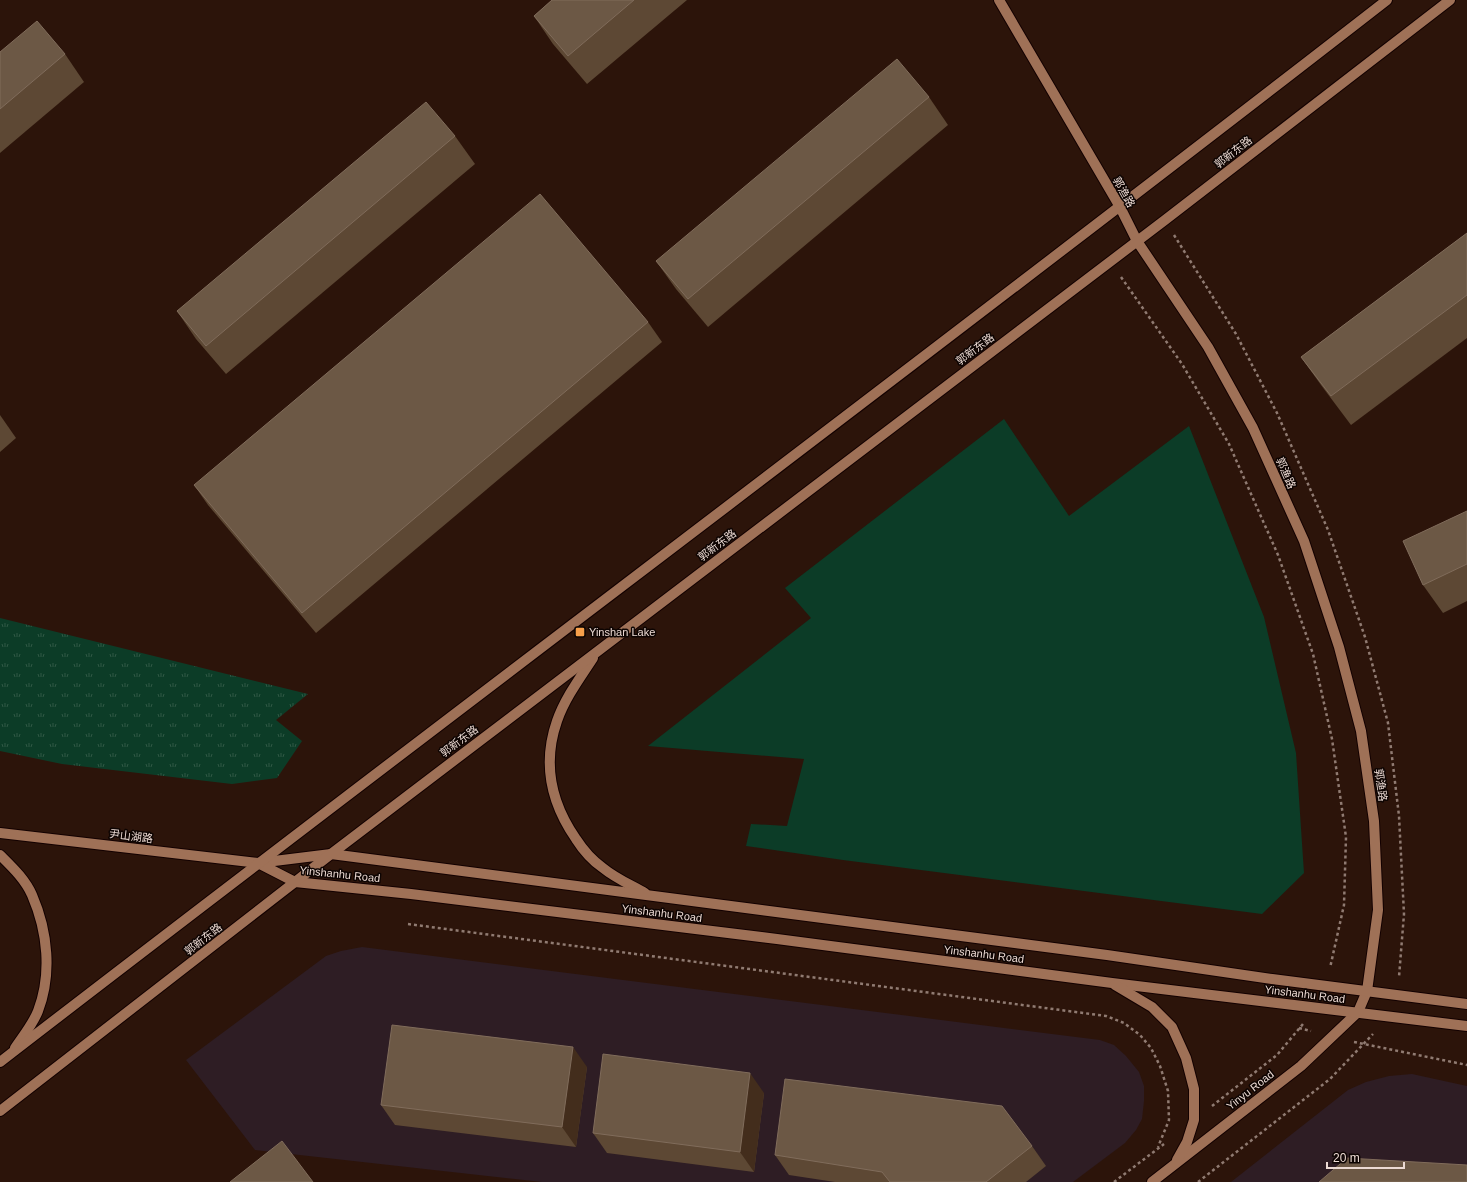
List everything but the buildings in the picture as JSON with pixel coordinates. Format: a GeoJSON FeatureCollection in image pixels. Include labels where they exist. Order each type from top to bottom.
{"type":"FeatureCollection","features":[{"type":"Feature","properties":{"kind":"main road","name":"郭渔路"},"geometry":{"type":"LineString","coordinates":[[999,0],[1120,207],[1137,241],[1208,347],[1253,428],[1304,541],[1339,647],[1361,731],[1374,821],[1378,910],[1367,991],[1358,1012]]}},
{"type":"Feature","properties":{"kind":"main road"},"geometry":{"type":"LineString","coordinates":[[0,1062],[258,863],[1120,207],[1387,0]]}},
{"type":"Feature","properties":{"kind":"main road","name":"郭新东路"},"geometry":{"type":"LineString","coordinates":[[0,1111],[331,854],[1165,220],[1450,0]]}},
{"type":"Feature","properties":{"kind":"main road"},"geometry":{"type":"LineString","coordinates":[[597,651],[569,696],[557,721],[552,742],[549,766],[552,787],[556,802],[567,826],[582,848],[602,868],[648,895]]}},
{"type":"Feature","properties":{"kind":"main road","name":"尹山湖路"},"geometry":{"type":"LineString","coordinates":[[0,833],[258,863]]}},
{"type":"Feature","properties":{"kind":"main road","name":"Yinshanhu Road"},"geometry":{"type":"LineString","coordinates":[[258,863],[331,854],[1107,955],[1467,1004]]}},
{"type":"Feature","properties":{"kind":"main road"},"geometry":{"type":"LineString","coordinates":[[0,855],[17,872],[32,894],[43,929],[47,958],[46,986],[37,1013],[12,1053]]}},
{"type":"Feature","properties":{"kind":"main road","name":"Yinshanhu Road"},"geometry":{"type":"LineString","coordinates":[[258,863],[295,882],[411,894],[777,939],[1112,983],[1467,1026]]}},
{"type":"Feature","properties":{"kind":"main road"},"geometry":{"type":"LineString","coordinates":[[1112,983],[1152,1007],[1172,1027],[1186,1058],[1194,1089],[1194,1120],[1187,1142],[1175,1164]]}},
{"type":"Feature","properties":{"kind":"main road","name":"Yinyu Road"},"geometry":{"type":"LineString","coordinates":[[1152,1182],[1301,1066],[1358,1012]]}},
{"type":"Feature","properties":{"kind":"path"},"geometry":{"type":"LineString","coordinates":[[1165,220],[1236,334],[1277,412],[1328,530],[1365,637],[1388,723],[1399,816],[1404,914],[1397,995]]}},
{"type":"Feature","properties":{"kind":"path"},"geometry":{"type":"LineString","coordinates":[[1110,261],[1182,364],[1229,444],[1278,556],[1313,654],[1332,739],[1346,837],[1344,905],[1327,986]]}},
{"type":"Feature","properties":{"kind":"path"},"geometry":{"type":"LineString","coordinates":[[408,924],[1106,1016],[1124,1023],[1140,1035],[1151,1048],[1160,1066],[1168,1091],[1170,1120],[1157,1149]]}},
{"type":"Feature","properties":{"kind":"path"},"geometry":{"type":"LineString","coordinates":[[1194,1120],[1277,1055],[1317,1007]]}},
{"type":"Feature","properties":{"kind":"path"},"geometry":{"type":"LineString","coordinates":[[1198,1182],[1330,1079],[1390,1016]]}},
{"type":"Feature","properties":{"kind":"path"},"geometry":{"type":"LineString","coordinates":[[1299,1028],[1363,1044],[1467,1065]]}},
{"type":"Feature","properties":{"kind":"path"},"geometry":{"type":"LineString","coordinates":[[1114,1182],[1170,1139]]}},
{"type":"Feature","properties":{"kind":"shaded area"},"geometry":{"type":"Polygon","coordinates":[[[362,947],[1100,1040],[1114,1045],[1126,1056],[1139,1072],[1144,1086],[1142,1119],[1136,1130],[1125,1143],[1073,1182],[542,1182],[255,1150],[186,1060],[326,956],[341,951],[362,947]]]}},
{"type":"Feature","properties":{"kind":"shaded area"},"geometry":{"type":"Polygon","coordinates":[[[1412,1074],[1467,1086],[1467,1182],[1231,1182],[1348,1090],[1366,1082],[1389,1076],[1412,1074]]]}},
{"type":"Feature","properties":{"kind":"green space"},"geometry":{"type":"Polygon","coordinates":[[[1004,419],[1069,516],[1189,426],[1264,617],[1296,753],[1304,873],[1262,914],[843,860],[746,846],[751,824],[787,826],[804,759],[648,746],[811,618],[785,588],[1004,419]]]}},
{"type":"Feature","properties":{"kind":"green space"},"geometry":{"type":"Polygon","coordinates":[[[0,618],[308,694],[276,720],[302,741],[277,778],[232,784],[62,764],[0,751],[0,618]]]}},
{"type":"Feature","properties":{"kind":"place","name":"Yinshan Lake"},"geometry":{"type":"Point","coordinates":[580,632]}}]}
